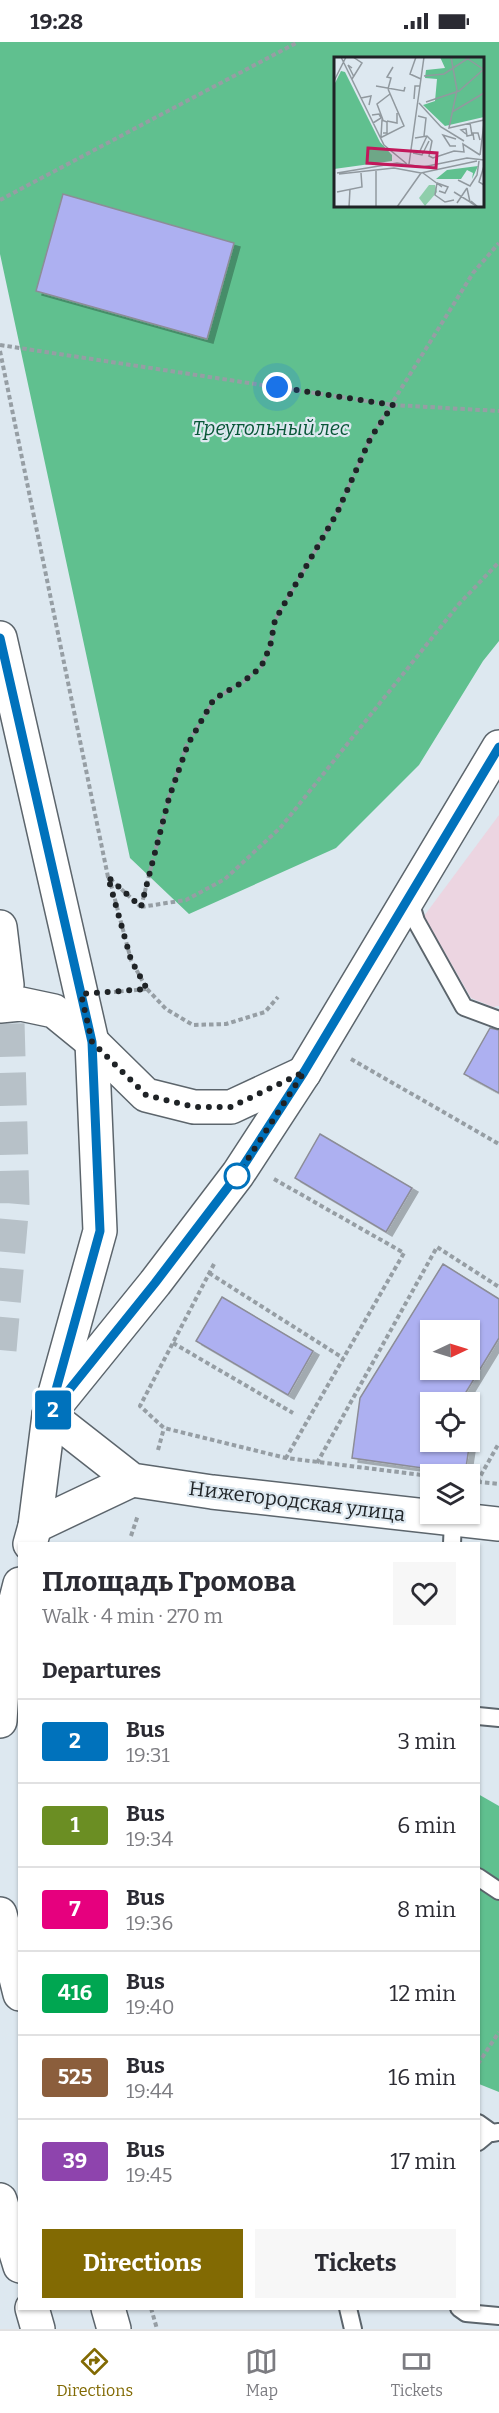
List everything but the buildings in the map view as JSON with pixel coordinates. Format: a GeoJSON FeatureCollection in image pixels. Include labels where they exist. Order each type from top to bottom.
{"type":"FeatureCollection","features":[{"type":"Feature","properties":{"kind":"main road"},"geometry":{"type":"LineString","coordinates":[[0,638],[92,1042],[100,1231],[49,1415],[32,1535]]}},
{"type":"Feature","properties":{"kind":"main road"},"geometry":{"type":"LineString","coordinates":[[49,1415],[155,1283],[238,1174],[304,1072],[499,747]]}},
{"type":"Feature","properties":{"kind":"main road"},"geometry":{"type":"LineString","coordinates":[[0,927],[4,995],[21,1004],[54,1011],[92,1042],[146,1095],[194,1107],[231,1107],[304,1072]]}},
{"type":"Feature","properties":{"kind":"main road","name":"Нижегородская улица"},"geometry":{"type":"LineString","coordinates":[[49,1415],[132,1480],[453,1531],[499,1524]]}},
{"type":"Feature","properties":{"kind":"main road"},"geometry":{"type":"LineString","coordinates":[[32,1535],[132,1480]]}},
{"type":"Feature","properties":{"kind":"main road"},"geometry":{"type":"LineString","coordinates":[[0,1721],[6,1642],[18,1592]]}},
{"type":"Feature","properties":{"kind":"main road"},"geometry":{"type":"LineString","coordinates":[[0,1914],[18,1987]]}},
{"type":"Feature","properties":{"kind":"main road"},"geometry":{"type":"LineString","coordinates":[[0,2200],[18,2259]]}},
{"type":"Feature","properties":{"kind":"main road"},"geometry":{"type":"LineString","coordinates":[[33,2310],[38,2329]]}},
{"type":"Feature","properties":{"kind":"main road"},"geometry":{"type":"LineString","coordinates":[[109,2310],[114,2329]]}},
{"type":"Feature","properties":{"kind":"lane"},"geometry":{"type":"LineString","coordinates":[[409,897],[416,921],[464,1007],[499,1020]]}},
{"type":"Feature","properties":{"kind":"lane"},"geometry":{"type":"LineString","coordinates":[[480,1716],[499,1718]]}},
{"type":"Feature","properties":{"kind":"lane"},"geometry":{"type":"LineString","coordinates":[[480,1878],[499,1891]]}},
{"type":"Feature","properties":{"kind":"lane"},"geometry":{"type":"LineString","coordinates":[[348,2310],[353,2329]]}},
{"type":"Feature","properties":{"kind":"lane"},"geometry":{"type":"LineString","coordinates":[[462,2310],[466,2313],[499,2316]]}},
{"type":"Feature","properties":{"kind":"path"},"geometry":{"type":"LineString","coordinates":[[0,200],[298,42]]}},
{"type":"Feature","properties":{"kind":"path"},"geometry":{"type":"LineString","coordinates":[[141,907],[169,798],[188,744],[214,699],[243,682],[261,667],[270,647],[275,620],[337,513],[371,437],[473,273],[499,243]]}},
{"type":"Feature","properties":{"kind":"path"},"geometry":{"type":"LineString","coordinates":[[0,345],[393,405],[499,411]]}},
{"type":"Feature","properties":{"kind":"path"},"geometry":{"type":"LineString","coordinates":[[0,351],[108,877],[131,960],[147,989],[166,1009],[193,1025],[226,1024],[266,1012],[278,997]]}},
{"type":"Feature","properties":{"kind":"path"},"geometry":{"type":"LineString","coordinates":[[141,907],[186,900],[225,879],[281,827],[459,604],[499,562]]}},
{"type":"Feature","properties":{"kind":"path"},"geometry":{"type":"LineString","coordinates":[[108,877],[141,907]]}},
{"type":"Feature","properties":{"kind":"path"},"geometry":{"type":"LineString","coordinates":[[81,994],[147,989]]}},
{"type":"Feature","properties":{"kind":"path"},"geometry":{"type":"LineString","coordinates":[[347,1057],[499,1144]]}},
{"type":"Feature","properties":{"kind":"path"},"geometry":{"type":"LineString","coordinates":[[266,1174],[404,1253],[286,1458]]}},
{"type":"Feature","properties":{"kind":"path"},"geometry":{"type":"LineString","coordinates":[[317,1463],[437,1247],[499,1287]]}},
{"type":"Feature","properties":{"kind":"path"},"geometry":{"type":"LineString","coordinates":[[215,1263],[140,1406],[164,1428],[286,1458],[420,1475]]}},
{"type":"Feature","properties":{"kind":"path"},"geometry":{"type":"LineString","coordinates":[[209,1273],[343,1358]]}},
{"type":"Feature","properties":{"kind":"path"},"geometry":{"type":"LineString","coordinates":[[173,1343],[293,1413]]}},
{"type":"Feature","properties":{"kind":"path"},"geometry":{"type":"LineString","coordinates":[[480,1477],[499,1443]]}},
{"type":"Feature","properties":{"kind":"path"},"geometry":{"type":"LineString","coordinates":[[480,1482],[499,1484]]}},
{"type":"Feature","properties":{"kind":"path"},"geometry":{"type":"LineString","coordinates":[[480,2061],[499,2032]]}},
{"type":"Feature","properties":{"kind":"path"},"geometry":{"type":"LineString","coordinates":[[152,2310],[157,2329]]}},
{"type":"Feature","properties":{"kind":"shaded area"},"geometry":{"type":"Polygon","coordinates":[[[499,815],[499,1006],[493,1007],[471,998],[424,916],[499,815]]]}},
{"type":"Feature","properties":{"kind":"green space","name":"Треугольный лес"},"geometry":{"type":"Polygon","coordinates":[[[0,42],[499,42],[499,641],[483,661],[419,765],[336,848],[189,914],[130,858],[0,254],[0,42]]]}},
{"type":"Feature","properties":{"kind":"green space"},"geometry":{"type":"Polygon","coordinates":[[[480,1795],[499,1806],[499,2092],[480,2084],[480,1795]]]}},
{"type":"Feature","properties":{"kind":"tunnel"},"geometry":{"type":"LineString","coordinates":[[0,1350],[13,1203],[7,985]]}},
{"type":"Feature","properties":{"kind":"bus line","name":"2"},"geometry":{"type":"LineString","coordinates":[[0,638],[92,1042],[100,1231],[49,1415],[78,1376],[155,1283],[238,1174],[304,1072],[499,747]]}},
{"type":"Feature","properties":{"kind":"route"},"geometry":{"type":"LineString","coordinates":[[237,1176],[304,1072],[231,1107],[194,1107],[146,1095],[92,1042],[81,994],[147,989],[131,960],[108,877],[141,907],[169,798],[188,744],[214,699],[243,682],[261,667],[270,647],[275,620],[337,513],[371,437],[393,405],[277,387]]}}]}
